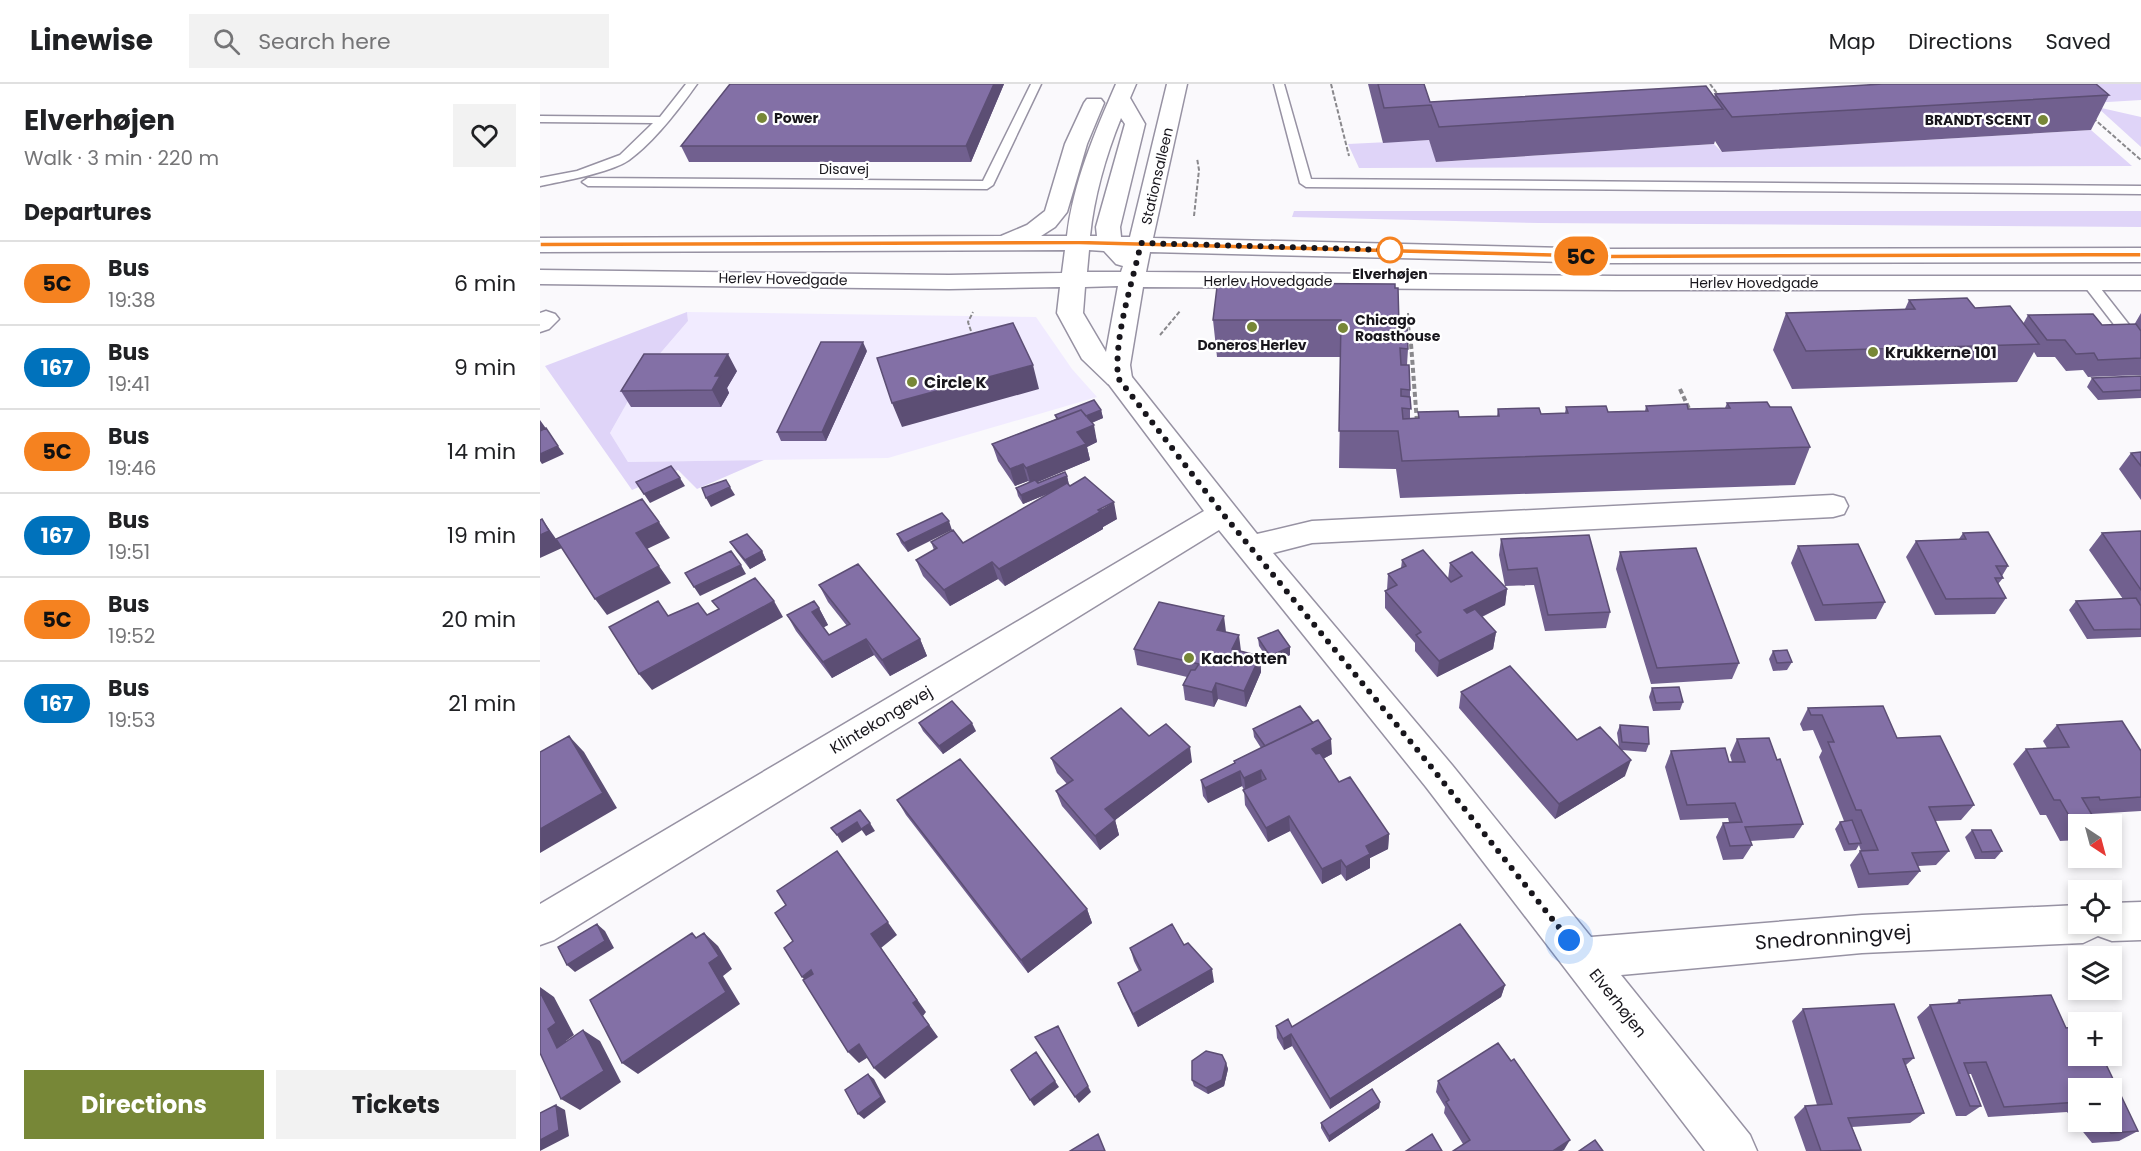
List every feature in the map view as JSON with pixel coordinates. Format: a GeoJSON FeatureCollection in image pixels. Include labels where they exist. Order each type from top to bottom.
{"type":"FeatureCollection","features":[{"type":"Feature","properties":{"kind":"street","name":"Stationsalleen"},"geometry":{"type":"LineString","coordinates":[[1126,264],[1178,84]]}},
{"type":"Feature","properties":{"kind":"street"},"geometry":{"type":"LineString","coordinates":[[1118,371],[1126,305],[1126,264],[1108,227],[1135,124],[1121,89]]}},
{"type":"Feature","properties":{"kind":"street"},"geometry":{"type":"LineString","coordinates":[[540,245],[1003,242],[1028,234],[1050,221],[1056,212],[1076,144],[1095,100],[1121,89]]}},
{"type":"Feature","properties":{"kind":"street"},"geometry":{"type":"LineString","coordinates":[[1075,273],[1080,221],[1088,189],[1103,137],[1121,89]]}},
{"type":"Feature","properties":{"kind":"street"},"geometry":{"type":"LineString","coordinates":[[1003,242],[1075,273],[1094,287],[1126,264]]}},
{"type":"Feature","properties":{"kind":"street","name":"Herlev Hovedgade"},"geometry":{"type":"LineString","coordinates":[[1126,264],[1684,270],[1750,254],[2141,255]]}},
{"type":"Feature","properties":{"kind":"street"},"geometry":{"type":"LineString","coordinates":[[1075,273],[1126,264]]}},
{"type":"Feature","properties":{"kind":"street","name":"Herlev Hovedgade"},"geometry":{"type":"LineString","coordinates":[[1126,264],[1173,280],[2141,283]]}},
{"type":"Feature","properties":{"kind":"street","name":"Herlev Hovedgade"},"geometry":{"type":"LineString","coordinates":[[540,277],[949,282],[1075,273]]}},
{"type":"Feature","properties":{"kind":"street","name":"Elverhøjen"},"geometry":{"type":"LineString","coordinates":[[1075,273],[1070,313],[1091,353],[1118,371],[1223,514],[1438,776],[1734,1151]]}},
{"type":"Feature","properties":{"kind":"street"},"geometry":{"type":"LineString","coordinates":[[1252,547],[1312,532],[1833,506]]}},
{"type":"Feature","properties":{"kind":"street","name":"Klintekongevej"},"geometry":{"type":"LineString","coordinates":[[540,926],[1223,514]]}},
{"type":"Feature","properties":{"kind":"street"},"geometry":{"type":"LineString","coordinates":[[2122,922],[2141,921]]}},
{"type":"Feature","properties":{"kind":"street","name":"Snedronningvej"},"geometry":{"type":"LineString","coordinates":[[1583,958],[1862,934],[2068,925]]}},
{"type":"Feature","properties":{"kind":"lane"},"geometry":{"type":"LineString","coordinates":[[540,182],[601,168],[624,158],[663,120],[692,84]]}},
{"type":"Feature","properties":{"kind":"lane","name":"Disavej"},"geometry":{"type":"LineString","coordinates":[[588,182],[987,185],[1036,84]]}},
{"type":"Feature","properties":{"kind":"lane"},"geometry":{"type":"LineString","coordinates":[[1278,84],[1306,183],[2141,190]]}},
{"type":"Feature","properties":{"kind":"lane"},"geometry":{"type":"LineString","coordinates":[[540,119],[663,120]]}},
{"type":"Feature","properties":{"kind":"lane"},"geometry":{"type":"LineString","coordinates":[[2090,283],[2141,350]]}},
{"type":"Feature","properties":{"kind":"path"},"geometry":{"type":"LineString","coordinates":[[1331,84],[1352,165],[1353,183]]}},
{"type":"Feature","properties":{"kind":"path"},"geometry":{"type":"LineString","coordinates":[[1710,84],[1721,99]]}},
{"type":"Feature","properties":{"kind":"path"},"geometry":{"type":"LineString","coordinates":[[2090,116],[2141,160]]}},
{"type":"Feature","properties":{"kind":"path"},"geometry":{"type":"LineString","coordinates":[[971,331],[968,322],[977,303]]}},
{"type":"Feature","properties":{"kind":"path"},"geometry":{"type":"LineString","coordinates":[[1408,309],[1417,428]]}},
{"type":"Feature","properties":{"kind":"path"},"geometry":{"type":"LineString","coordinates":[[1680,389],[1694,420]]}},
{"type":"Feature","properties":{"kind":"shaded area"},"geometry":{"type":"Polygon","coordinates":[[[2068,84],[2141,84],[2141,100],[2091,103],[2068,84]]]}},
{"type":"Feature","properties":{"kind":"shaded area"},"geometry":{"type":"Polygon","coordinates":[[[2097,107],[2141,117],[2141,147],[2097,107]]]}},
{"type":"Feature","properties":{"kind":"shaded area"},"geometry":{"type":"Polygon","coordinates":[[[2091,130],[2132,166],[1359,168],[1348,144],[1429,140],[1437,162],[1714,144],[1722,152],[2091,130]]]}},
{"type":"Feature","properties":{"kind":"shaded area"},"geometry":{"type":"Polygon","coordinates":[[[1294,211],[2141,211],[2141,227],[1539,223],[1292,217],[1294,211]]]}},
{"type":"Feature","properties":{"kind":"shaded area"},"geometry":{"type":"Polygon","coordinates":[[[687,312],[1036,317],[1072,369],[1097,397],[888,458],[628,462],[610,433],[645,371],[688,321],[687,312]]]}},
{"type":"Feature","properties":{"kind":"shaded area"},"geometry":{"type":"Polygon","coordinates":[[[687,312],[688,321],[645,371],[610,433],[628,462],[764,460],[697,489],[678,470],[632,490],[545,366],[687,312]]]}},
{"type":"Feature","properties":{"kind":"building"},"geometry":{"type":"Polygon","coordinates":[[[730,84],[994,84],[966,146],[681,146],[730,84]]]}},
{"type":"Feature","properties":{"kind":"building"},"geometry":{"type":"Polygon","coordinates":[[[1378,84],[1424,84],[1430,102],[1706,86],[1723,109],[1439,127],[1431,105],[1384,108],[1378,84]]]}},
{"type":"Feature","properties":{"kind":"building"},"geometry":{"type":"Polygon","coordinates":[[[1883,84],[2096,84],[2109,95],[1732,117],[1715,94],[1883,84]]]}},
{"type":"Feature","properties":{"kind":"building"},"geometry":{"type":"Polygon","coordinates":[[[1221,283],[1395,284],[1395,288],[1398,288],[1399,326],[1407,326],[1408,349],[1400,348],[1401,365],[1409,365],[1410,390],[1401,389],[1401,396],[1410,397],[1411,409],[1402,408],[1403,419],[1419,418],[1418,412],[1458,411],[1459,417],[1499,416],[1498,409],[1539,408],[1541,414],[1568,413],[1566,407],[1606,406],[1608,412],[1648,411],[1646,406],[1687,404],[1688,409],[1730,408],[1727,403],[1767,402],[1770,407],[1791,407],[1810,447],[1402,461],[1398,431],[1339,431],[1341,320],[1213,320],[1217,287],[1220,287],[1221,283]]]}},
{"type":"Feature","properties":{"kind":"building"},"geometry":{"type":"Polygon","coordinates":[[[1967,298],[1975,308],[2010,306],[2039,344],[1806,351],[1786,313],[1915,309],[1909,300],[1967,298]]]}},
{"type":"Feature","properties":{"kind":"building"},"geometry":{"type":"Polygon","coordinates":[[[2093,314],[2102,325],[2136,324],[2141,331],[2141,358],[2098,360],[2094,353],[2076,354],[2065,340],[2047,340],[2028,315],[2093,314]]]}},
{"type":"Feature","properties":{"kind":"building"},"geometry":{"type":"Polygon","coordinates":[[[1013,323],[1033,365],[892,403],[877,358],[1013,323]]]}},
{"type":"Feature","properties":{"kind":"building"},"geometry":{"type":"Polygon","coordinates":[[[821,342],[863,342],[822,432],[777,432],[821,342]]]}},
{"type":"Feature","properties":{"kind":"building"},"geometry":{"type":"Polygon","coordinates":[[[644,354],[728,354],[715,376],[720,376],[712,390],[621,391],[644,354]]]}},
{"type":"Feature","properties":{"kind":"building"},"geometry":{"type":"Polygon","coordinates":[[[2141,376],[2141,390],[2103,392],[2092,378],[2141,376]]]}},
{"type":"Feature","properties":{"kind":"building"},"geometry":{"type":"Polygon","coordinates":[[[1094,400],[1101,410],[1086,416],[1081,410],[1058,419],[1055,415],[1094,400]]]}},
{"type":"Feature","properties":{"kind":"building"},"geometry":{"type":"Polygon","coordinates":[[[1081,410],[1094,425],[1077,432],[1086,444],[1026,468],[1023,464],[1010,469],[992,444],[1081,410]]]}},
{"type":"Feature","properties":{"kind":"building"},"geometry":{"type":"Polygon","coordinates":[[[546,428],[558,446],[540,454],[540,431],[546,428]]]}},
{"type":"Feature","properties":{"kind":"building"},"geometry":{"type":"Polygon","coordinates":[[[2141,452],[2141,466],[2131,453],[2141,452]]]}},
{"type":"Feature","properties":{"kind":"building"},"geometry":{"type":"Polygon","coordinates":[[[671,466],[680,478],[644,494],[636,482],[671,466]]]}},
{"type":"Feature","properties":{"kind":"building"},"geometry":{"type":"Polygon","coordinates":[[[1065,472],[1067,476],[1021,495],[1016,488],[1035,480],[1038,483],[1065,472]]]}},
{"type":"Feature","properties":{"kind":"building"},"geometry":{"type":"Polygon","coordinates":[[[1085,477],[1114,502],[999,569],[992,562],[944,590],[916,560],[937,548],[931,542],[953,530],[963,543],[1067,483],[1070,486],[1085,477]]]}},
{"type":"Feature","properties":{"kind":"building"},"geometry":{"type":"Polygon","coordinates":[[[726,480],[730,487],[706,498],[702,488],[726,480]]]}},
{"type":"Feature","properties":{"kind":"building"},"geometry":{"type":"Polygon","coordinates":[[[642,499],[659,522],[636,533],[659,566],[595,599],[556,539],[642,499]]]}},
{"type":"Feature","properties":{"kind":"building"},"geometry":{"type":"Polygon","coordinates":[[[942,513],[949,521],[904,543],[897,534],[942,513]]]}},
{"type":"Feature","properties":{"kind":"building"},"geometry":{"type":"Polygon","coordinates":[[[542,519],[549,531],[540,535],[540,520],[542,519]]]}},
{"type":"Feature","properties":{"kind":"building"},"geometry":{"type":"Polygon","coordinates":[[[2141,531],[2141,590],[2102,533],[2141,531]]]}},
{"type":"Feature","properties":{"kind":"building"},"geometry":{"type":"Polygon","coordinates":[[[1988,532],[2008,566],[1996,566],[2003,578],[1995,578],[2006,598],[1946,599],[1916,541],[1966,539],[1963,533],[1988,532]]]}},
{"type":"Feature","properties":{"kind":"building"},"geometry":{"type":"Polygon","coordinates":[[[747,534],[762,551],[745,560],[730,542],[747,534]]]}},
{"type":"Feature","properties":{"kind":"building"},"geometry":{"type":"Polygon","coordinates":[[[1589,535],[1610,612],[1548,615],[1537,568],[1508,570],[1501,539],[1589,535]]]}},
{"type":"Feature","properties":{"kind":"building"},"geometry":{"type":"Polygon","coordinates":[[[1858,544],[1885,602],[1823,605],[1798,546],[1858,544]]]}},
{"type":"Feature","properties":{"kind":"building"},"geometry":{"type":"Polygon","coordinates":[[[1696,548],[1739,663],[1657,668],[1620,552],[1696,548]]]}},
{"type":"Feature","properties":{"kind":"building"},"geometry":{"type":"Polygon","coordinates":[[[1423,550],[1451,582],[1462,576],[1450,563],[1472,552],[1507,589],[1464,610],[1467,613],[1475,609],[1496,632],[1439,661],[1416,635],[1421,632],[1385,591],[1397,585],[1388,574],[1406,566],[1402,560],[1423,550]]]}},
{"type":"Feature","properties":{"kind":"building"},"geometry":{"type":"Polygon","coordinates":[[[731,551],[741,565],[694,587],[685,573],[731,551]]]}},
{"type":"Feature","properties":{"kind":"building"},"geometry":{"type":"Polygon","coordinates":[[[858,564],[920,639],[882,660],[866,639],[823,662],[787,615],[814,601],[819,608],[812,612],[829,635],[850,624],[819,585],[858,564]]]}},
{"type":"Feature","properties":{"kind":"building"},"geometry":{"type":"Polygon","coordinates":[[[755,578],[774,601],[639,674],[609,627],[658,601],[668,616],[698,603],[707,615],[719,609],[712,601],[755,578]]]}},
{"type":"Feature","properties":{"kind":"building"},"geometry":{"type":"Polygon","coordinates":[[[2136,598],[2141,606],[2141,629],[2094,630],[2076,601],[2136,598]]]}},
{"type":"Feature","properties":{"kind":"building","name":"Kachotten"},"geometry":{"type":"Polygon","coordinates":[[[1159,602],[1224,616],[1217,630],[1239,635],[1232,649],[1260,656],[1244,691],[1216,683],[1212,692],[1183,685],[1191,670],[1195,670],[1199,664],[1134,649],[1159,602]]]}},
{"type":"Feature","properties":{"kind":"building"},"geometry":{"type":"Polygon","coordinates":[[[1278,630],[1290,647],[1270,656],[1258,638],[1278,630]]]}},
{"type":"Feature","properties":{"kind":"building"},"geometry":{"type":"Polygon","coordinates":[[[1787,650],[1792,662],[1777,663],[1773,651],[1787,650]]]}},
{"type":"Feature","properties":{"kind":"building"},"geometry":{"type":"Polygon","coordinates":[[[1510,666],[1577,740],[1600,727],[1631,760],[1559,804],[1461,692],[1510,666]]]}},
{"type":"Feature","properties":{"kind":"building"},"geometry":{"type":"Polygon","coordinates":[[[1679,687],[1683,702],[1656,703],[1652,688],[1679,687]]]}},
{"type":"Feature","properties":{"kind":"building"},"geometry":{"type":"Polygon","coordinates":[[[952,701],[972,723],[939,746],[919,723],[952,701]]]}},
{"type":"Feature","properties":{"kind":"building"},"geometry":{"type":"Polygon","coordinates":[[[1300,706],[1313,723],[1265,746],[1253,729],[1300,706]]]}},
{"type":"Feature","properties":{"kind":"building"},"geometry":{"type":"Polygon","coordinates":[[[1883,706],[1897,738],[1940,736],[1974,805],[1929,807],[1949,851],[1912,853],[1920,871],[1869,874],[1860,851],[1878,850],[1861,810],[1856,810],[1828,742],[1834,742],[1822,715],[1811,715],[1808,708],[1883,706]]]}},
{"type":"Feature","properties":{"kind":"building"},"geometry":{"type":"Polygon","coordinates":[[[1121,708],[1149,736],[1166,724],[1190,747],[1105,809],[1115,820],[1095,836],[1056,791],[1073,780],[1051,758],[1121,708]]]}},
{"type":"Feature","properties":{"kind":"building"},"geometry":{"type":"Polygon","coordinates":[[[1318,720],[1331,739],[1312,749],[1316,754],[1320,753],[1339,782],[1350,777],[1389,834],[1366,846],[1370,854],[1346,867],[1341,860],[1322,869],[1289,816],[1266,828],[1243,790],[1266,779],[1261,770],[1244,778],[1240,771],[1205,788],[1201,780],[1235,763],[1234,761],[1318,720]]]}},
{"type":"Feature","properties":{"kind":"building"},"geometry":{"type":"Polygon","coordinates":[[[2122,721],[2141,751],[2141,797],[2100,800],[2099,797],[2082,798],[2091,814],[2068,814],[2060,800],[2054,800],[2026,749],[2069,747],[2057,725],[2122,721]]]}},
{"type":"Feature","properties":{"kind":"building"},"geometry":{"type":"Polygon","coordinates":[[[1620,725],[1648,727],[1649,744],[1622,742],[1620,725]]]}},
{"type":"Feature","properties":{"kind":"building"},"geometry":{"type":"Polygon","coordinates":[[[569,736],[603,793],[540,829],[540,752],[569,736]]]}},
{"type":"Feature","properties":{"kind":"building"},"geometry":{"type":"Polygon","coordinates":[[[1769,738],[1777,760],[1780,759],[1803,824],[1745,827],[1752,845],[1730,846],[1723,823],[1742,822],[1735,803],[1687,805],[1671,751],[1725,748],[1729,762],[1745,762],[1737,739],[1769,738]]]}},
{"type":"Feature","properties":{"kind":"building"},"geometry":{"type":"Polygon","coordinates":[[[960,759],[1087,909],[1021,960],[897,800],[960,759]]]}},
{"type":"Feature","properties":{"kind":"building"},"geometry":{"type":"Polygon","coordinates":[[[860,810],[870,823],[861,829],[857,822],[837,835],[831,828],[860,810]]]}},
{"type":"Feature","properties":{"kind":"building"},"geometry":{"type":"Polygon","coordinates":[[[1852,820],[1861,843],[1849,844],[1840,822],[1852,820]]]}},
{"type":"Feature","properties":{"kind":"building"},"geometry":{"type":"Polygon","coordinates":[[[1972,830],[1991,830],[2002,851],[1982,852],[1972,830]]]}},
{"type":"Feature","properties":{"kind":"building"},"geometry":{"type":"Polygon","coordinates":[[[837,851],[888,922],[871,934],[917,1000],[913,1003],[929,1025],[874,1068],[859,1044],[848,1052],[803,980],[813,974],[811,970],[802,977],[784,948],[793,941],[775,913],[786,905],[777,891],[837,851]]]}},
{"type":"Feature","properties":{"kind":"building"},"geometry":{"type":"Polygon","coordinates":[[[597,924],[605,941],[567,965],[558,947],[597,924]]]}},
{"type":"Feature","properties":{"kind":"building"},"geometry":{"type":"Polygon","coordinates":[[[1172,924],[1184,945],[1188,943],[1212,969],[1133,1014],[1118,983],[1141,970],[1130,948],[1172,924]]]}},
{"type":"Feature","properties":{"kind":"building"},"geometry":{"type":"Polygon","coordinates":[[[1460,924],[1505,985],[1330,1099],[1291,1034],[1283,1039],[1276,1026],[1288,1019],[1292,1027],[1460,924]]]}},
{"type":"Feature","properties":{"kind":"building"},"geometry":{"type":"Polygon","coordinates":[[[692,933],[696,938],[704,933],[719,956],[709,963],[726,992],[622,1063],[590,1000],[692,933]]]}},
{"type":"Feature","properties":{"kind":"building"},"geometry":{"type":"Polygon","coordinates":[[[540,992],[556,1023],[548,1029],[557,1048],[583,1030],[604,1071],[561,1099],[540,1053],[540,992]]]}},
{"type":"Feature","properties":{"kind":"building"},"geometry":{"type":"Polygon","coordinates":[[[2051,995],[2066,1028],[2068,1028],[2068,1066],[2107,1066],[2113,1078],[2068,1078],[2068,1103],[2004,1107],[1986,1062],[1964,1063],[1981,1106],[1970,1106],[1930,1005],[1960,1003],[1959,1000],[2051,995]]]}},
{"type":"Feature","properties":{"kind":"building"},"geometry":{"type":"Polygon","coordinates":[[[1894,1004],[1914,1058],[1903,1059],[1924,1113],[1848,1118],[1861,1150],[1821,1151],[1805,1106],[1832,1104],[1803,1009],[1894,1004]]]}},
{"type":"Feature","properties":{"kind":"building"},"geometry":{"type":"Polygon","coordinates":[[[1058,1026],[1088,1086],[1075,1097],[1035,1037],[1058,1026]]]}},
{"type":"Feature","properties":{"kind":"building"},"geometry":{"type":"Polygon","coordinates":[[[1498,1043],[1511,1061],[1514,1059],[1570,1140],[1553,1151],[1453,1151],[1470,1140],[1446,1102],[1449,1100],[1438,1081],[1498,1043]]]}},
{"type":"Feature","properties":{"kind":"building"},"geometry":{"type":"Polygon","coordinates":[[[1206,1051],[1222,1055],[1226,1063],[1222,1080],[1206,1088],[1192,1080],[1192,1061],[1206,1051]]]}},
{"type":"Feature","properties":{"kind":"building"},"geometry":{"type":"Polygon","coordinates":[[[1036,1052],[1055,1081],[1030,1100],[1011,1070],[1036,1052]]]}},
{"type":"Feature","properties":{"kind":"building"},"geometry":{"type":"Polygon","coordinates":[[[868,1074],[881,1097],[858,1114],[845,1090],[868,1074]]]}},
{"type":"Feature","properties":{"kind":"building"},"geometry":{"type":"Polygon","coordinates":[[[1372,1089],[1380,1102],[1329,1136],[1321,1123],[1372,1089]]]}},
{"type":"Feature","properties":{"kind":"building"},"geometry":{"type":"Polygon","coordinates":[[[2122,1098],[2138,1131],[2111,1133],[2122,1132],[2122,1098]]]}},
{"type":"Feature","properties":{"kind":"building"},"geometry":{"type":"Polygon","coordinates":[[[556,1105],[559,1130],[540,1140],[540,1113],[556,1105]]]}},
{"type":"Feature","properties":{"kind":"building"},"geometry":{"type":"Polygon","coordinates":[[[1098,1134],[1105,1151],[1070,1151],[1098,1134]]]}},
{"type":"Feature","properties":{"kind":"building"},"geometry":{"type":"Polygon","coordinates":[[[1432,1134],[1442,1151],[1406,1151],[1432,1134]]]}},
{"type":"Feature","properties":{"kind":"building"},"geometry":{"type":"Polygon","coordinates":[[[1595,1140],[1603,1151],[1579,1151],[1595,1140]]]}},
{"type":"Feature","properties":{"kind":"bus line","name":"5C"},"geometry":{"type":"LineString","coordinates":[[540,245],[1003,242],[1608,256],[2141,255]]}},
{"type":"Feature","properties":{"kind":"place","name":"Power"},"geometry":{"type":"Point","coordinates":[762,118]}},
{"type":"Feature","properties":{"kind":"place","name":"BRANDT SCENT"},"geometry":{"type":"Point","coordinates":[2043,120]}},
{"type":"Feature","properties":{"kind":"place","name":"Elverhøjen"},"geometry":{"type":"Point","coordinates":[1390,250]}},
{"type":"Feature","properties":{"kind":"place","name":"Doneros Herlev"},"geometry":{"type":"Point","coordinates":[1252,327]}},
{"type":"Feature","properties":{"kind":"place","name":"Chicago Roasthouse"},"geometry":{"type":"Point","coordinates":[1343,328]}},
{"type":"Feature","properties":{"kind":"place","name":"Krukkerne 101"},"geometry":{"type":"Point","coordinates":[1873,352]}},
{"type":"Feature","properties":{"kind":"place","name":"Circle K"},"geometry":{"type":"Point","coordinates":[912,382]}},
{"type":"Feature","properties":{"kind":"place","name":"Kachotten"},"geometry":{"type":"Point","coordinates":[1189,658]}},
{"type":"Feature","properties":{"kind":"route"},"geometry":{"type":"LineString","coordinates":[[1390,250],[1141,243],[1126,305],[1117,365],[1118,378],[1223,514],[1424,758],[1569,940]]}}]}
